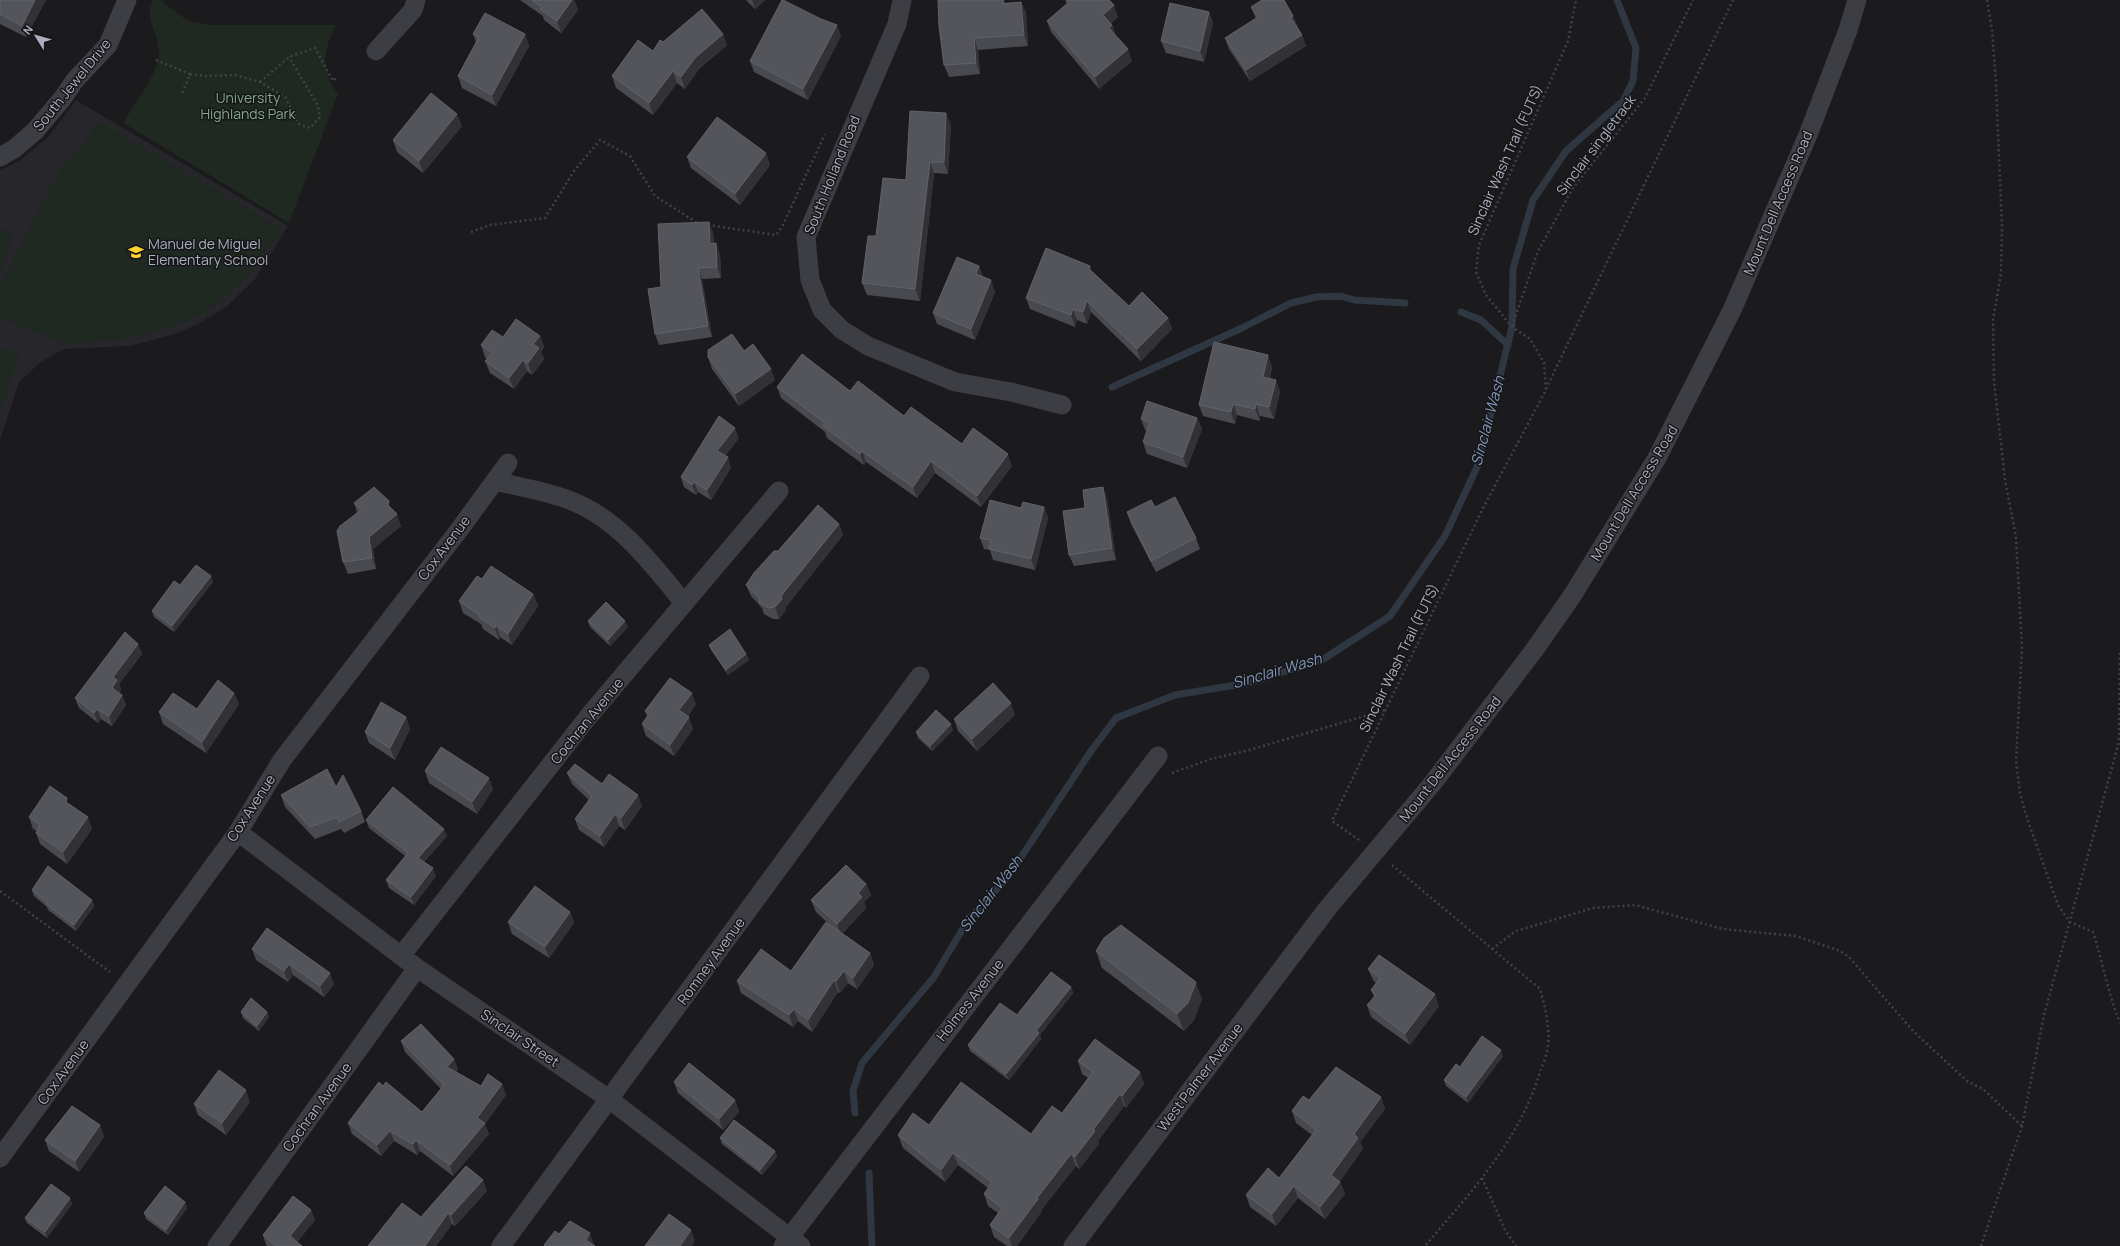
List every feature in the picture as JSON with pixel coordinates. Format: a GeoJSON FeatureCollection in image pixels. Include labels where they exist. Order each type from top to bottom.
{"type":"FeatureCollection","features":[{"type":"Feature","properties":{"kind":"street","name":"South Jewel Drive"},"geometry":{"type":"LineString","coordinates":[[0,157],[14,149],[35,131],[62,99],[75,80],[108,45],[127,0]]}},
{"type":"Feature","properties":{"kind":"street"},"geometry":{"type":"LineString","coordinates":[[376,51],[413,10],[416,0]]}},
{"type":"Feature","properties":{"kind":"street","name":"South Holland Road"},"geometry":{"type":"LineString","coordinates":[[902,0],[897,24],[806,238],[810,280],[822,310],[842,330],[868,346],[955,382],[1011,392],[1062,405]]}},
{"type":"Feature","properties":{"kind":"street","name":"Mount Dell Access Road"},"geometry":{"type":"LineString","coordinates":[[1327,909],[1432,784],[1535,649],[1572,596],[1657,458],[1732,310],[1808,135],[1848,30],[1857,0]]}},
{"type":"Feature","properties":{"kind":"street","name":"Cox Avenue"},"geometry":{"type":"LineString","coordinates":[[0,1158],[238,832],[282,760],[508,463]]}},
{"type":"Feature","properties":{"kind":"street"},"geometry":{"type":"LineString","coordinates":[[495,481],[569,500],[611,522],[657,570],[684,603]]}},
{"type":"Feature","properties":{"kind":"street","name":"Cochran Avenue"},"geometry":{"type":"LineString","coordinates":[[400,956],[588,717],[779,491]]}},
{"type":"Feature","properties":{"kind":"street","name":"Romney Avenue"},"geometry":{"type":"LineString","coordinates":[[501,1246],[920,676]]}},
{"type":"Feature","properties":{"kind":"street","name":"Holmes Avenue"},"geometry":{"type":"LineString","coordinates":[[791,1243],[1158,756]]}},
{"type":"Feature","properties":{"kind":"street","name":"Sinclair Street"},"geometry":{"type":"LineString","coordinates":[[238,832],[400,956],[609,1099],[791,1243]]}},
{"type":"Feature","properties":{"kind":"street","name":"West Palmer Avenue"},"geometry":{"type":"LineString","coordinates":[[1073,1246],[1327,909]]}},
{"type":"Feature","properties":{"kind":"street","name":"Cochran Avenue"},"geometry":{"type":"LineString","coordinates":[[217,1246],[417,968]]}},
{"type":"Feature","properties":{"kind":"path","name":"Sinclair Wash Trail (FUTS)"},"geometry":{"type":"LineString","coordinates":[[1425,1246],[1482,1178],[1514,1134],[1535,1088],[1548,1047],[1547,1012],[1540,989],[1376,852],[1332,821],[1483,508],[1546,390],[1544,363],[1530,339],[1512,327],[1486,295],[1476,272],[1478,245],[1568,41],[1576,0]]}},
{"type":"Feature","properties":{"kind":"path","name":"Sinclair singletrack"},"geometry":{"type":"LineString","coordinates":[[1512,327],[1538,251],[1573,188],[1645,98],[1693,0]]}},
{"type":"Feature","properties":{"kind":"path"},"geometry":{"type":"LineString","coordinates":[[1546,390],[1733,0]]}},
{"type":"Feature","properties":{"kind":"path"},"geometry":{"type":"LineString","coordinates":[[1987,0],[1992,30],[1996,84],[2002,227],[2001,273],[1993,320],[1994,381],[2005,480],[2016,537],[2022,647],[2016,760],[2020,794],[2029,824],[2058,905],[2070,922],[2093,932],[2104,964],[2110,997],[2120,1023]]}},
{"type":"Feature","properties":{"kind":"path"},"geometry":{"type":"LineString","coordinates":[[260,82],[289,57],[315,48],[333,81],[336,78]]}},
{"type":"Feature","properties":{"kind":"path"},"geometry":{"type":"LineString","coordinates":[[156,60],[190,74],[205,76],[235,75],[260,82],[285,97],[299,124],[310,128],[320,117],[318,106],[289,57]]}},
{"type":"Feature","properties":{"kind":"path"},"geometry":{"type":"LineString","coordinates":[[182,94],[190,74]]}},
{"type":"Feature","properties":{"kind":"path"},"geometry":{"type":"LineString","coordinates":[[471,232],[490,225],[545,218],[574,171],[600,140],[630,156],[655,196],[699,224],[776,234],[782,227],[828,129]]}},
{"type":"Feature","properties":{"kind":"path"},"geometry":{"type":"LineString","coordinates":[[1980,1246],[2022,1126],[2044,1015],[2119,742],[2120,651]]}},
{"type":"Feature","properties":{"kind":"path"},"geometry":{"type":"LineString","coordinates":[[1166,775],[1211,759],[1246,751],[1385,710]]}},
{"type":"Feature","properties":{"kind":"path"},"geometry":{"type":"LineString","coordinates":[[0,891],[126,984]]}},
{"type":"Feature","properties":{"kind":"path"},"geometry":{"type":"LineString","coordinates":[[1492,949],[1516,931],[1593,908],[1634,905],[1723,928],[1796,936],[1840,951],[1849,957],[1913,1031],[1967,1081],[1982,1089],[2022,1126]]}},
{"type":"Feature","properties":{"kind":"path"},"geometry":{"type":"LineString","coordinates":[[1482,1178],[1505,1230],[1516,1246]]}},
{"type":"Feature","properties":{"kind":"shaded area","name":"Manuel de Miguel Elementary School"},"geometry":{"type":"Polygon","coordinates":[[[76,100],[288,226],[255,279],[226,307],[198,324],[175,334],[130,346],[64,349],[41,362],[19,382],[0,440],[0,170],[19,161],[49,136],[76,100]]]}},
{"type":"Feature","properties":{"kind":"green space","name":"University Highlands Park"},"geometry":{"type":"Polygon","coordinates":[[[153,0],[160,0],[188,21],[210,25],[336,25],[328,43],[325,60],[328,77],[338,94],[289,223],[123,123],[150,80],[157,63],[159,47],[150,14],[150,7],[153,0]]]}},
{"type":"Feature","properties":{"kind":"green space","name":"Manuel de Miguel Elementary School"},"geometry":{"type":"Polygon","coordinates":[[[100,122],[282,229],[251,273],[209,310],[184,322],[141,336],[106,341],[63,343],[0,318],[0,285],[58,174],[100,122]]]}},
{"type":"Feature","properties":{"kind":"green space"},"geometry":{"type":"Polygon","coordinates":[[[0,228],[9,231],[13,239],[0,276],[0,228]]]}},
{"type":"Feature","properties":{"kind":"green space"},"geometry":{"type":"Polygon","coordinates":[[[0,348],[19,353],[0,414],[0,348]]]}},
{"type":"Feature","properties":{"kind":"building"},"geometry":{"type":"Polygon","coordinates":[[[0,0],[35,0],[22,26],[0,14],[0,0]]]}},
{"type":"Feature","properties":{"kind":"building"},"geometry":{"type":"Polygon","coordinates":[[[532,0],[572,0],[557,21],[540,9],[542,7],[532,0]]]}},
{"type":"Feature","properties":{"kind":"building"},"geometry":{"type":"Polygon","coordinates":[[[782,0],[837,25],[803,89],[750,61],[782,0]]]}},
{"type":"Feature","properties":{"kind":"building"},"geometry":{"type":"Polygon","coordinates":[[[938,0],[1003,0],[1003,4],[1021,2],[1024,35],[974,38],[976,63],[944,65],[939,26],[938,0]]]}},
{"type":"Feature","properties":{"kind":"building"},"geometry":{"type":"Polygon","coordinates":[[[1067,0],[1109,0],[1114,5],[1103,15],[1112,25],[1109,28],[1128,49],[1095,77],[1047,21],[1069,2],[1067,0]]]}},
{"type":"Feature","properties":{"kind":"building"},"geometry":{"type":"Polygon","coordinates":[[[1262,0],[1284,0],[1293,16],[1291,18],[1302,35],[1246,70],[1225,38],[1258,17],[1251,7],[1262,0]]]}},
{"type":"Feature","properties":{"kind":"building"},"geometry":{"type":"Polygon","coordinates":[[[1170,3],[1209,12],[1200,51],[1161,41],[1170,3]]]}},
{"type":"Feature","properties":{"kind":"building"},"geometry":{"type":"Polygon","coordinates":[[[702,9],[723,34],[695,58],[681,77],[673,71],[649,103],[612,76],[638,40],[653,51],[660,40],[663,42],[702,9]]]}},
{"type":"Feature","properties":{"kind":"building"},"geometry":{"type":"Polygon","coordinates":[[[485,13],[525,34],[492,95],[458,76],[479,37],[473,34],[485,13]]]}},
{"type":"Feature","properties":{"kind":"building"},"geometry":{"type":"Polygon","coordinates":[[[431,93],[457,114],[419,161],[393,140],[431,93]]]}},
{"type":"Feature","properties":{"kind":"building"},"geometry":{"type":"Polygon","coordinates":[[[910,111],[946,113],[944,162],[930,162],[915,289],[862,283],[868,236],[876,236],[883,178],[906,180],[910,111]]]}},
{"type":"Feature","properties":{"kind":"building"},"geometry":{"type":"Polygon","coordinates":[[[717,117],[766,153],[735,194],[687,157],[717,117]]]}},
{"type":"Feature","properties":{"kind":"building"},"geometry":{"type":"Polygon","coordinates":[[[709,222],[710,244],[716,243],[717,267],[698,268],[708,326],[655,334],[648,289],[661,287],[658,224],[709,222]]]}},
{"type":"Feature","properties":{"kind":"building"},"geometry":{"type":"Polygon","coordinates":[[[1046,248],[1090,266],[1089,269],[1129,306],[1142,292],[1168,318],[1137,349],[1087,301],[1083,312],[1073,309],[1071,315],[1026,298],[1046,248]]]}},
{"type":"Feature","properties":{"kind":"building"},"geometry":{"type":"Polygon","coordinates":[[[957,257],[979,266],[976,274],[991,280],[971,329],[933,313],[957,257]]]}},
{"type":"Feature","properties":{"kind":"building"},"geometry":{"type":"Polygon","coordinates":[[[516,319],[540,336],[533,344],[539,348],[528,363],[523,360],[509,378],[485,361],[492,353],[481,345],[492,330],[503,337],[516,319]]]}},
{"type":"Feature","properties":{"kind":"building"},"geometry":{"type":"Polygon","coordinates":[[[732,334],[744,351],[753,344],[771,369],[735,394],[708,357],[708,350],[732,334]]]}},
{"type":"Feature","properties":{"kind":"building"},"geometry":{"type":"Polygon","coordinates":[[[1214,342],[1268,355],[1263,377],[1276,380],[1269,407],[1256,404],[1255,409],[1233,404],[1231,412],[1199,405],[1214,342]]]}},
{"type":"Feature","properties":{"kind":"building"},"geometry":{"type":"Polygon","coordinates":[[[802,354],[850,391],[858,381],[904,416],[911,407],[962,444],[973,428],[1008,454],[977,496],[931,461],[913,487],[862,451],[860,454],[823,426],[825,423],[777,387],[802,354]]]}},
{"type":"Feature","properties":{"kind":"building"},"geometry":{"type":"Polygon","coordinates":[[[1147,401],[1197,418],[1183,457],[1143,442],[1150,422],[1141,419],[1147,401]]]}},
{"type":"Feature","properties":{"kind":"building"},"geometry":{"type":"Polygon","coordinates":[[[719,416],[735,428],[717,451],[728,457],[707,490],[694,482],[692,485],[681,477],[719,416]]]}},
{"type":"Feature","properties":{"kind":"building"},"geometry":{"type":"Polygon","coordinates":[[[374,487],[389,501],[388,505],[397,514],[369,537],[372,558],[343,562],[337,531],[340,526],[361,510],[354,503],[374,487]]]}},
{"type":"Feature","properties":{"kind":"building"},"geometry":{"type":"Polygon","coordinates":[[[1103,487],[1112,548],[1069,555],[1063,511],[1085,508],[1083,490],[1103,487]]]}},
{"type":"Feature","properties":{"kind":"building"},"geometry":{"type":"Polygon","coordinates":[[[1175,497],[1196,538],[1151,561],[1127,512],[1151,500],[1155,507],[1175,497]]]}},
{"type":"Feature","properties":{"kind":"building"},"geometry":{"type":"Polygon","coordinates":[[[990,500],[1021,508],[1023,502],[1044,507],[1031,559],[989,549],[991,540],[980,538],[990,500]]]}},
{"type":"Feature","properties":{"kind":"building"},"geometry":{"type":"Polygon","coordinates":[[[818,505],[839,524],[781,596],[782,599],[775,607],[769,608],[760,603],[759,598],[746,585],[754,573],[774,551],[778,551],[818,505]]]}},
{"type":"Feature","properties":{"kind":"building"},"geometry":{"type":"Polygon","coordinates":[[[196,565],[211,576],[172,626],[152,611],[174,581],[180,585],[196,565]]]}},
{"type":"Feature","properties":{"kind":"building"},"geometry":{"type":"Polygon","coordinates":[[[491,566],[533,594],[508,634],[496,625],[495,628],[479,617],[480,615],[459,601],[477,576],[482,579],[491,566]]]}},
{"type":"Feature","properties":{"kind":"building"},"geometry":{"type":"Polygon","coordinates":[[[606,602],[625,621],[608,640],[588,621],[606,602]]]}},
{"type":"Feature","properties":{"kind":"building"},"geometry":{"type":"Polygon","coordinates":[[[730,629],[746,654],[726,670],[709,645],[730,629]]]}},
{"type":"Feature","properties":{"kind":"building"},"geometry":{"type":"Polygon","coordinates":[[[125,632],[138,644],[113,677],[117,680],[112,688],[122,695],[109,716],[97,709],[94,713],[75,698],[125,632]]]}},
{"type":"Feature","properties":{"kind":"building"},"geometry":{"type":"Polygon","coordinates":[[[670,678],[692,693],[679,710],[689,717],[670,745],[642,724],[649,714],[645,711],[670,678]]]}},
{"type":"Feature","properties":{"kind":"building"},"geometry":{"type":"Polygon","coordinates":[[[218,680],[234,693],[202,742],[159,712],[173,693],[197,709],[218,680]]]}},
{"type":"Feature","properties":{"kind":"building"},"geometry":{"type":"Polygon","coordinates":[[[993,683],[1011,703],[972,739],[954,719],[993,683]]]}},
{"type":"Feature","properties":{"kind":"building"},"geometry":{"type":"Polygon","coordinates":[[[381,702],[406,717],[390,748],[365,732],[381,702]]]}},
{"type":"Feature","properties":{"kind":"building"},"geometry":{"type":"Polygon","coordinates":[[[936,710],[951,724],[930,746],[916,732],[936,710]]]}},
{"type":"Feature","properties":{"kind":"building"},"geometry":{"type":"Polygon","coordinates":[[[441,747],[489,778],[472,802],[425,771],[441,747]]]}},
{"type":"Feature","properties":{"kind":"building"},"geometry":{"type":"Polygon","coordinates":[[[575,764],[602,784],[609,774],[638,795],[621,818],[615,814],[600,836],[575,819],[592,796],[567,773],[575,764]]]}},
{"type":"Feature","properties":{"kind":"building"},"geometry":{"type":"Polygon","coordinates":[[[327,769],[336,787],[343,775],[361,811],[339,822],[337,817],[310,827],[281,795],[327,769]]]}},
{"type":"Feature","properties":{"kind":"building"},"geometry":{"type":"Polygon","coordinates":[[[50,786],[67,798],[66,802],[88,817],[63,852],[36,833],[40,825],[29,817],[50,786]]]}},
{"type":"Feature","properties":{"kind":"building"},"geometry":{"type":"Polygon","coordinates":[[[393,787],[444,829],[418,858],[433,868],[411,897],[386,880],[408,853],[366,820],[393,787]]]}},
{"type":"Feature","properties":{"kind":"building"},"geometry":{"type":"Polygon","coordinates":[[[846,865],[866,884],[858,893],[862,897],[837,924],[811,900],[846,865]]]}},
{"type":"Feature","properties":{"kind":"building"},"geometry":{"type":"Polygon","coordinates":[[[48,866],[92,900],[74,925],[46,904],[47,903],[32,890],[48,866]]]}},
{"type":"Feature","properties":{"kind":"building"},"geometry":{"type":"Polygon","coordinates":[[[535,886],[570,912],[545,947],[508,922],[535,886]]]}},
{"type":"Feature","properties":{"kind":"building"},"geometry":{"type":"Polygon","coordinates":[[[826,922],[870,953],[853,978],[844,971],[836,981],[834,980],[808,1020],[794,1009],[789,1015],[737,981],[761,949],[791,971],[826,922]]]}},
{"type":"Feature","properties":{"kind":"building"},"geometry":{"type":"Polygon","coordinates":[[[1121,925],[1196,982],[1188,1003],[1177,1014],[1096,951],[1104,938],[1121,925]]]}},
{"type":"Feature","properties":{"kind":"building"},"geometry":{"type":"Polygon","coordinates":[[[267,928],[330,973],[320,986],[289,964],[284,971],[252,949],[267,928]]]}},
{"type":"Feature","properties":{"kind":"building"},"geometry":{"type":"Polygon","coordinates":[[[1379,955],[1435,994],[1405,1034],[1367,1005],[1376,995],[1371,990],[1380,978],[1368,969],[1379,955]]]}},
{"type":"Feature","properties":{"kind":"building"},"geometry":{"type":"Polygon","coordinates":[[[1051,972],[1071,987],[1036,1031],[1039,1033],[1006,1074],[968,1045],[1000,1003],[1017,1015],[1051,972]]]}},
{"type":"Feature","properties":{"kind":"building"},"geometry":{"type":"Polygon","coordinates":[[[251,998],[267,1012],[257,1026],[241,1012],[251,998]]]}},
{"type":"Feature","properties":{"kind":"building"},"geometry":{"type":"Polygon","coordinates":[[[421,1024],[454,1059],[447,1067],[481,1086],[488,1074],[502,1084],[477,1118],[485,1123],[450,1165],[416,1140],[413,1144],[390,1131],[377,1145],[348,1123],[379,1082],[383,1086],[386,1082],[422,1112],[444,1085],[401,1041],[421,1024]]]}},
{"type":"Feature","properties":{"kind":"building"},"geometry":{"type":"Polygon","coordinates":[[[1482,1036],[1501,1050],[1466,1097],[1444,1080],[1456,1064],[1460,1067],[1482,1036]]]}},
{"type":"Feature","properties":{"kind":"building"},"geometry":{"type":"Polygon","coordinates":[[[1095,1039],[1140,1072],[1122,1096],[1120,1094],[1075,1157],[1071,1154],[1037,1198],[1038,1199],[1009,1238],[990,1225],[1002,1208],[984,1194],[992,1182],[953,1153],[941,1170],[898,1135],[913,1113],[929,1125],[961,1082],[1031,1134],[1052,1106],[1062,1113],[1093,1072],[1078,1061],[1095,1039]]]}},
{"type":"Feature","properties":{"kind":"building"},"geometry":{"type":"Polygon","coordinates":[[[689,1063],[735,1100],[719,1119],[674,1082],[689,1063]]]}},
{"type":"Feature","properties":{"kind":"building"},"geometry":{"type":"Polygon","coordinates":[[[1336,1067],[1381,1097],[1354,1134],[1358,1138],[1331,1175],[1340,1182],[1320,1207],[1294,1186],[1272,1214],[1246,1195],[1268,1168],[1279,1178],[1316,1130],[1292,1111],[1303,1096],[1309,1100],[1336,1067]]]}},
{"type":"Feature","properties":{"kind":"building"},"geometry":{"type":"Polygon","coordinates":[[[219,1070],[246,1090],[222,1123],[194,1104],[219,1070]]]}},
{"type":"Feature","properties":{"kind":"building"},"geometry":{"type":"Polygon","coordinates":[[[72,1106],[100,1125],[75,1161],[45,1140],[72,1106]]]}},
{"type":"Feature","properties":{"kind":"building"},"geometry":{"type":"Polygon","coordinates":[[[734,1120],[775,1151],[760,1170],[720,1138],[734,1120]]]}},
{"type":"Feature","properties":{"kind":"building"},"geometry":{"type":"Polygon","coordinates":[[[466,1166],[483,1180],[451,1215],[448,1213],[425,1246],[368,1246],[402,1203],[421,1217],[466,1166]]]}},
{"type":"Feature","properties":{"kind":"building"},"geometry":{"type":"Polygon","coordinates":[[[51,1184],[70,1198],[45,1232],[25,1218],[51,1184]]]}},
{"type":"Feature","properties":{"kind":"building"},"geometry":{"type":"Polygon","coordinates":[[[165,1186],[185,1202],[166,1230],[144,1213],[165,1186]]]}},
{"type":"Feature","properties":{"kind":"building"},"geometry":{"type":"Polygon","coordinates":[[[293,1196],[311,1210],[290,1236],[302,1246],[276,1246],[263,1235],[293,1196]]]}},
{"type":"Feature","properties":{"kind":"building"},"geometry":{"type":"Polygon","coordinates":[[[669,1214],[691,1230],[680,1246],[645,1246],[669,1214]]]}},
{"type":"Feature","properties":{"kind":"building"},"geometry":{"type":"Polygon","coordinates":[[[570,1221],[590,1233],[586,1240],[595,1246],[544,1245],[555,1231],[559,1234],[570,1221]]]}},
{"type":"Feature","properties":{"kind":"waterway","name":"Sinclair Wash"},"geometry":{"type":"LineString","coordinates":[[855,1113],[853,1091],[862,1063],[934,977],[968,920],[1008,877],[1091,751],[1116,718],[1175,695],[1248,683],[1322,660],[1390,616],[1445,536],[1478,465],[1512,327],[1513,269],[1533,200],[1566,151],[1623,101],[1633,81],[1636,48],[1617,0]]}},
{"type":"Feature","properties":{"kind":"waterway"},"geometry":{"type":"LineString","coordinates":[[1112,387],[1242,328],[1291,303],[1316,297],[1341,296],[1354,300],[1405,303]]}},
{"type":"Feature","properties":{"kind":"waterway"},"geometry":{"type":"LineString","coordinates":[[1461,312],[1481,320],[1508,345]]}},
{"type":"Feature","properties":{"kind":"waterway","name":"Sinclair Wash"},"geometry":{"type":"LineString","coordinates":[[869,1173],[872,1246]]}},
{"type":"Feature","properties":{"kind":"place","name":"Manuel de Miguel Elementary School"},"geometry":{"type":"Point","coordinates":[136,252]}}]}
